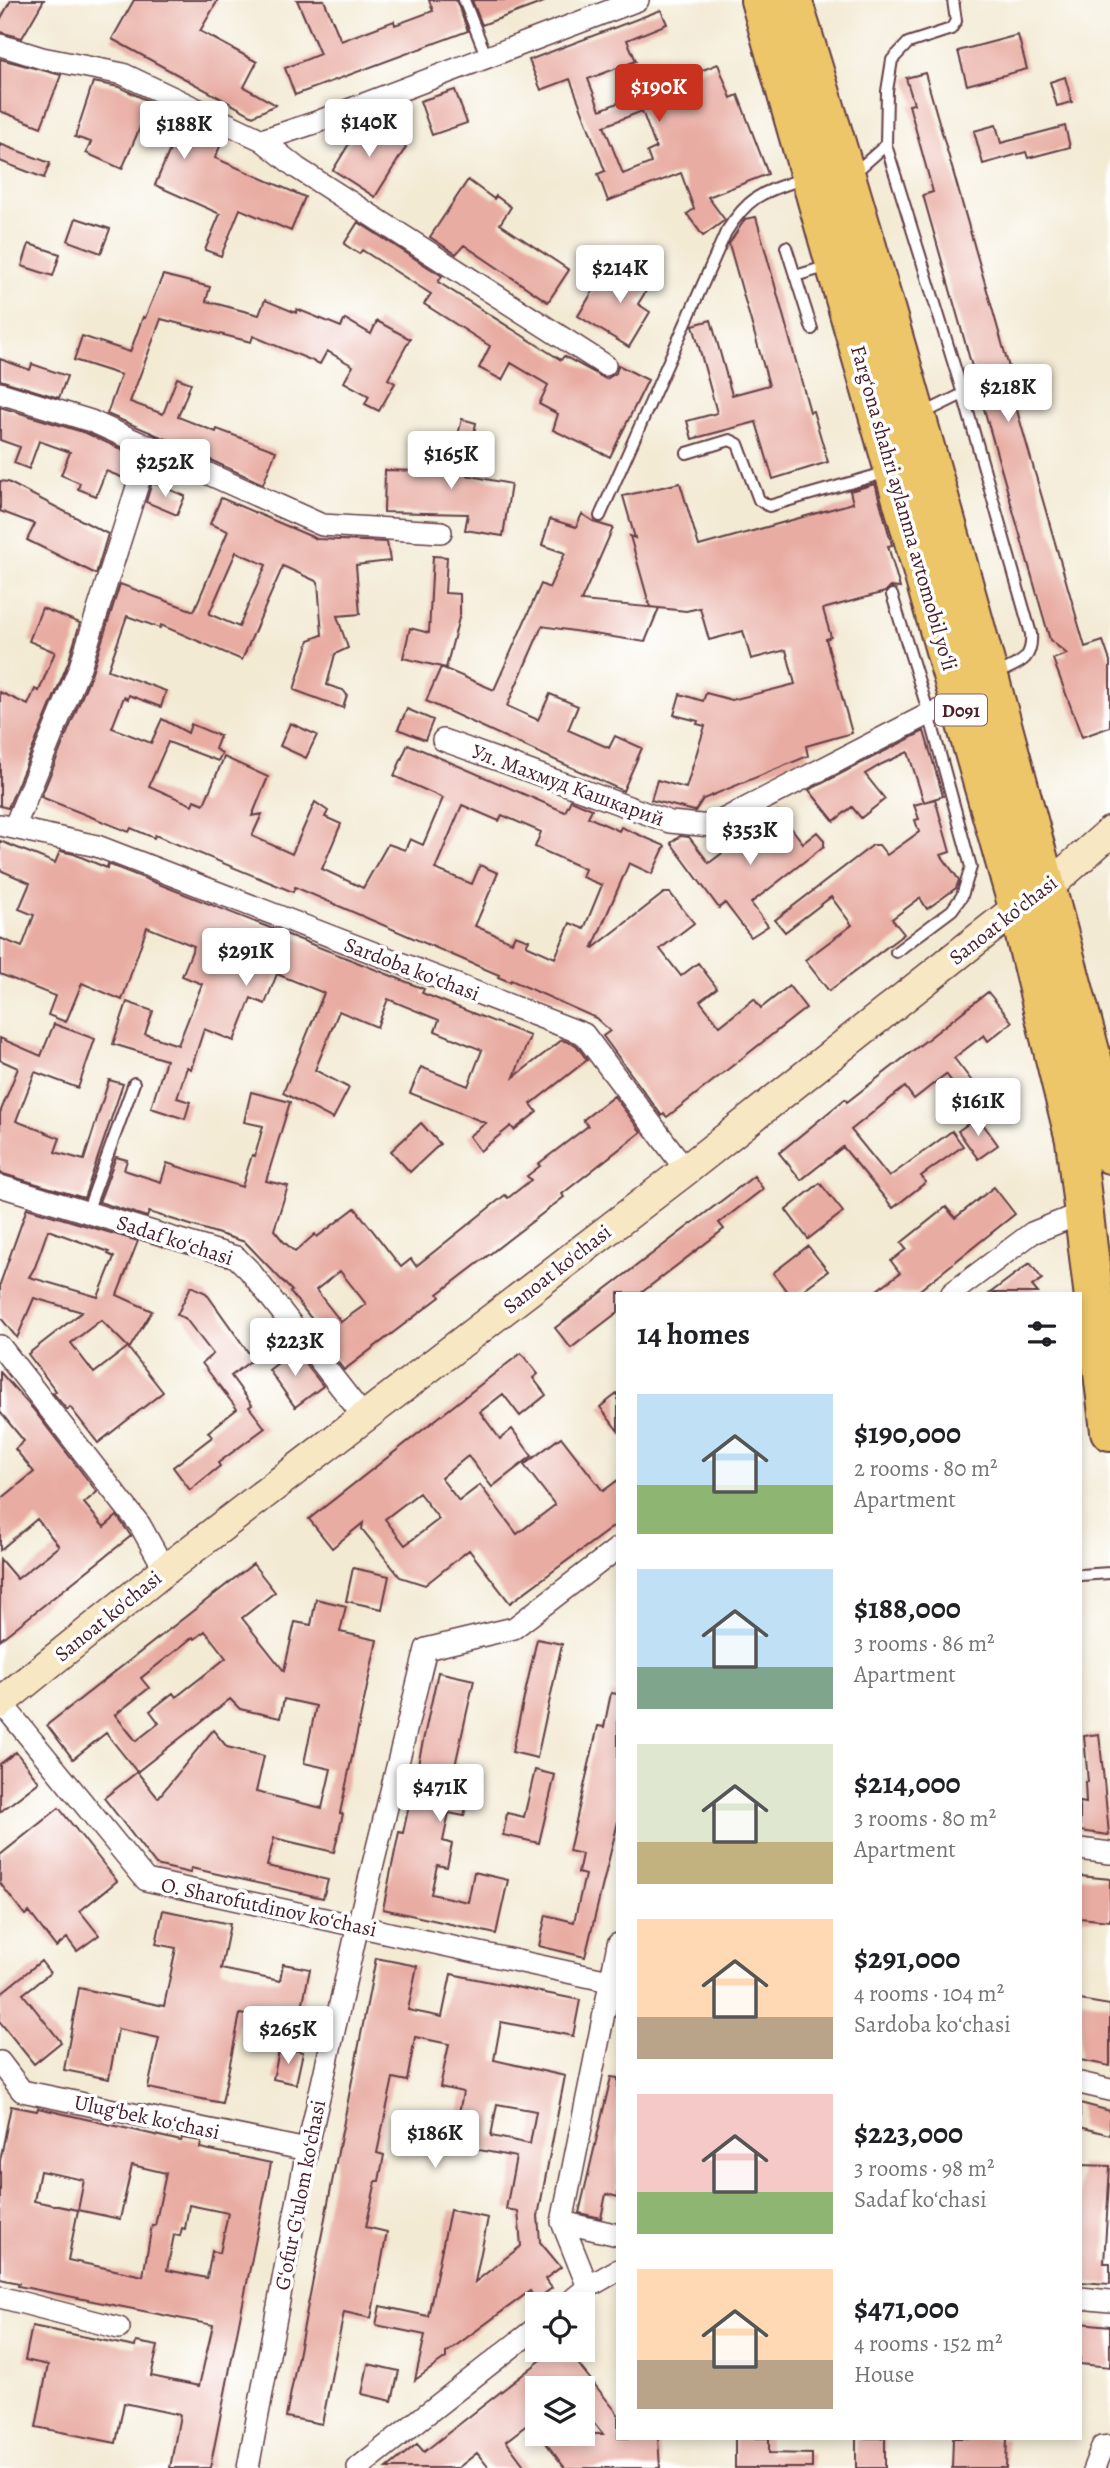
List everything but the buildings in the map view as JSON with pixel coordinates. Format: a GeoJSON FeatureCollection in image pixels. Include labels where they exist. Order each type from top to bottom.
{"type":"FeatureCollection","features":[{"type":"Feature","properties":{"kind":"highway","name":"Fargʻona shahri aylanma avtomobil yoʻli"},"geometry":{"type":"LineString","coordinates":[[760,0],[893,471],[944,709],[1032,898],[1108,1111],[1110,1154]]}},
{"type":"Feature","properties":{"kind":"highway","name":"Fargʻona shahri aylanma avtomobil yoʻli"},"geometry":{"type":"LineString","coordinates":[[792,0],[848,178],[991,677],[1075,1140],[1110,1431]]}},
{"type":"Feature","properties":{"kind":"main road","name":"Sanoat ko'chasi"},"geometry":{"type":"LineString","coordinates":[[0,1702],[165,1570],[686,1170],[1032,898],[1110,832]]}},
{"type":"Feature","properties":{"kind":"street"},"geometry":{"type":"LineString","coordinates":[[262,140],[314,123],[638,0]]}},
{"type":"Feature","properties":{"kind":"street"},"geometry":{"type":"LineString","coordinates":[[0,45],[42,58],[122,74],[262,140],[297,168],[605,365]]}},
{"type":"Feature","properties":{"kind":"street"},"geometry":{"type":"LineString","coordinates":[[0,393],[91,421],[322,525],[442,532]]}},
{"type":"Feature","properties":{"kind":"street"},"geometry":{"type":"LineString","coordinates":[[7,826],[80,667],[150,446]]}},
{"type":"Feature","properties":{"kind":"street","name":"Ул. Махмуд Кашкарий"},"geometry":{"type":"LineString","coordinates":[[443,740],[670,822],[711,826],[944,709]]}},
{"type":"Feature","properties":{"kind":"street","name":"Sardoba koʻchasi"},"geometry":{"type":"LineString","coordinates":[[7,826],[97,846],[584,1034],[686,1170]]}},
{"type":"Feature","properties":{"kind":"street","name":"Sadaf koʻchasi"},"geometry":{"type":"LineString","coordinates":[[0,1186],[236,1257],[364,1417]]}},
{"type":"Feature","properties":{"kind":"street"},"geometry":{"type":"LineString","coordinates":[[953,1292],[1032,1233],[1084,1212]]}},
{"type":"Feature","properties":{"kind":"street"},"geometry":{"type":"LineString","coordinates":[[0,1346],[140,1525],[165,1570]]}},
{"type":"Feature","properties":{"kind":"street","name":"Gʻofur Gʻulom koʻchasi"},"geometry":{"type":"LineString","coordinates":[[248,2468],[307,2150],[358,1925],[426,1649],[514,1628],[616,1551]]}},
{"type":"Feature","properties":{"kind":"street","name":"O. Sharofutdinov koʻchasi"},"geometry":{"type":"LineString","coordinates":[[0,1702],[146,1880],[614,1982]]}},
{"type":"Feature","properties":{"kind":"street"},"geometry":{"type":"LineString","coordinates":[[1082,1849],[1110,1853]]}},
{"type":"Feature","properties":{"kind":"street"},"geometry":{"type":"LineString","coordinates":[[588,2287],[562,2222],[616,1963]]}},
{"type":"Feature","properties":{"kind":"street","name":"Ulugʻbek koʻchasi"},"geometry":{"type":"LineString","coordinates":[[0,2062],[22,2091],[307,2150]]}},
{"type":"Feature","properties":{"kind":"street"},"geometry":{"type":"LineString","coordinates":[[1082,2083],[1110,2090]]}},
{"type":"Feature","properties":{"kind":"street"},"geometry":{"type":"LineString","coordinates":[[562,2222],[616,2235]]}},
{"type":"Feature","properties":{"kind":"street"},"geometry":{"type":"LineString","coordinates":[[582,2292],[616,2271]]}},
{"type":"Feature","properties":{"kind":"street"},"geometry":{"type":"LineString","coordinates":[[0,2297],[119,2328]]}},
{"type":"Feature","properties":{"kind":"street"},"geometry":{"type":"LineString","coordinates":[[1082,2298],[1110,2301]]}},
{"type":"Feature","properties":{"kind":"street"},"geometry":{"type":"LineString","coordinates":[[358,2468],[525,2336]]}},
{"type":"Feature","properties":{"kind":"street"},"geometry":{"type":"LineString","coordinates":[[1094,2468],[1102,2447],[1110,2446]]}},
{"type":"Feature","properties":{"kind":"lane"},"geometry":{"type":"LineString","coordinates":[[464,0],[486,58]]}},
{"type":"Feature","properties":{"kind":"lane"},"geometry":{"type":"LineString","coordinates":[[953,0],[956,21],[951,29],[908,43],[892,60],[887,91],[886,145],[963,394],[1031,634],[1032,649],[1026,659],[991,677]]}},
{"type":"Feature","properties":{"kind":"lane"},"geometry":{"type":"LineString","coordinates":[[848,178],[886,145]]}},
{"type":"Feature","properties":{"kind":"lane"},"geometry":{"type":"LineString","coordinates":[[600,516],[726,232],[740,211],[759,194],[810,176]]}},
{"type":"Feature","properties":{"kind":"lane"},"geometry":{"type":"LineString","coordinates":[[786,247],[812,329]]}},
{"type":"Feature","properties":{"kind":"lane"},"geometry":{"type":"LineString","coordinates":[[795,276],[835,264]]}},
{"type":"Feature","properties":{"kind":"lane"},"geometry":{"type":"LineString","coordinates":[[916,417],[963,394]]}},
{"type":"Feature","properties":{"kind":"lane"},"geometry":{"type":"LineString","coordinates":[[687,453],[730,440],[738,444],[759,500],[769,506],[893,471]]}},
{"type":"Feature","properties":{"kind":"lane"},"geometry":{"type":"LineString","coordinates":[[892,595],[944,709],[971,867],[962,896],[952,910],[896,952]]}},
{"type":"Feature","properties":{"kind":"lane"},"geometry":{"type":"LineString","coordinates":[[88,1212],[134,1083]]}},
{"type":"Feature","properties":{"kind":"lane"},"geometry":{"type":"LineString","coordinates":[[1082,1575],[1110,1573]]}}]}
